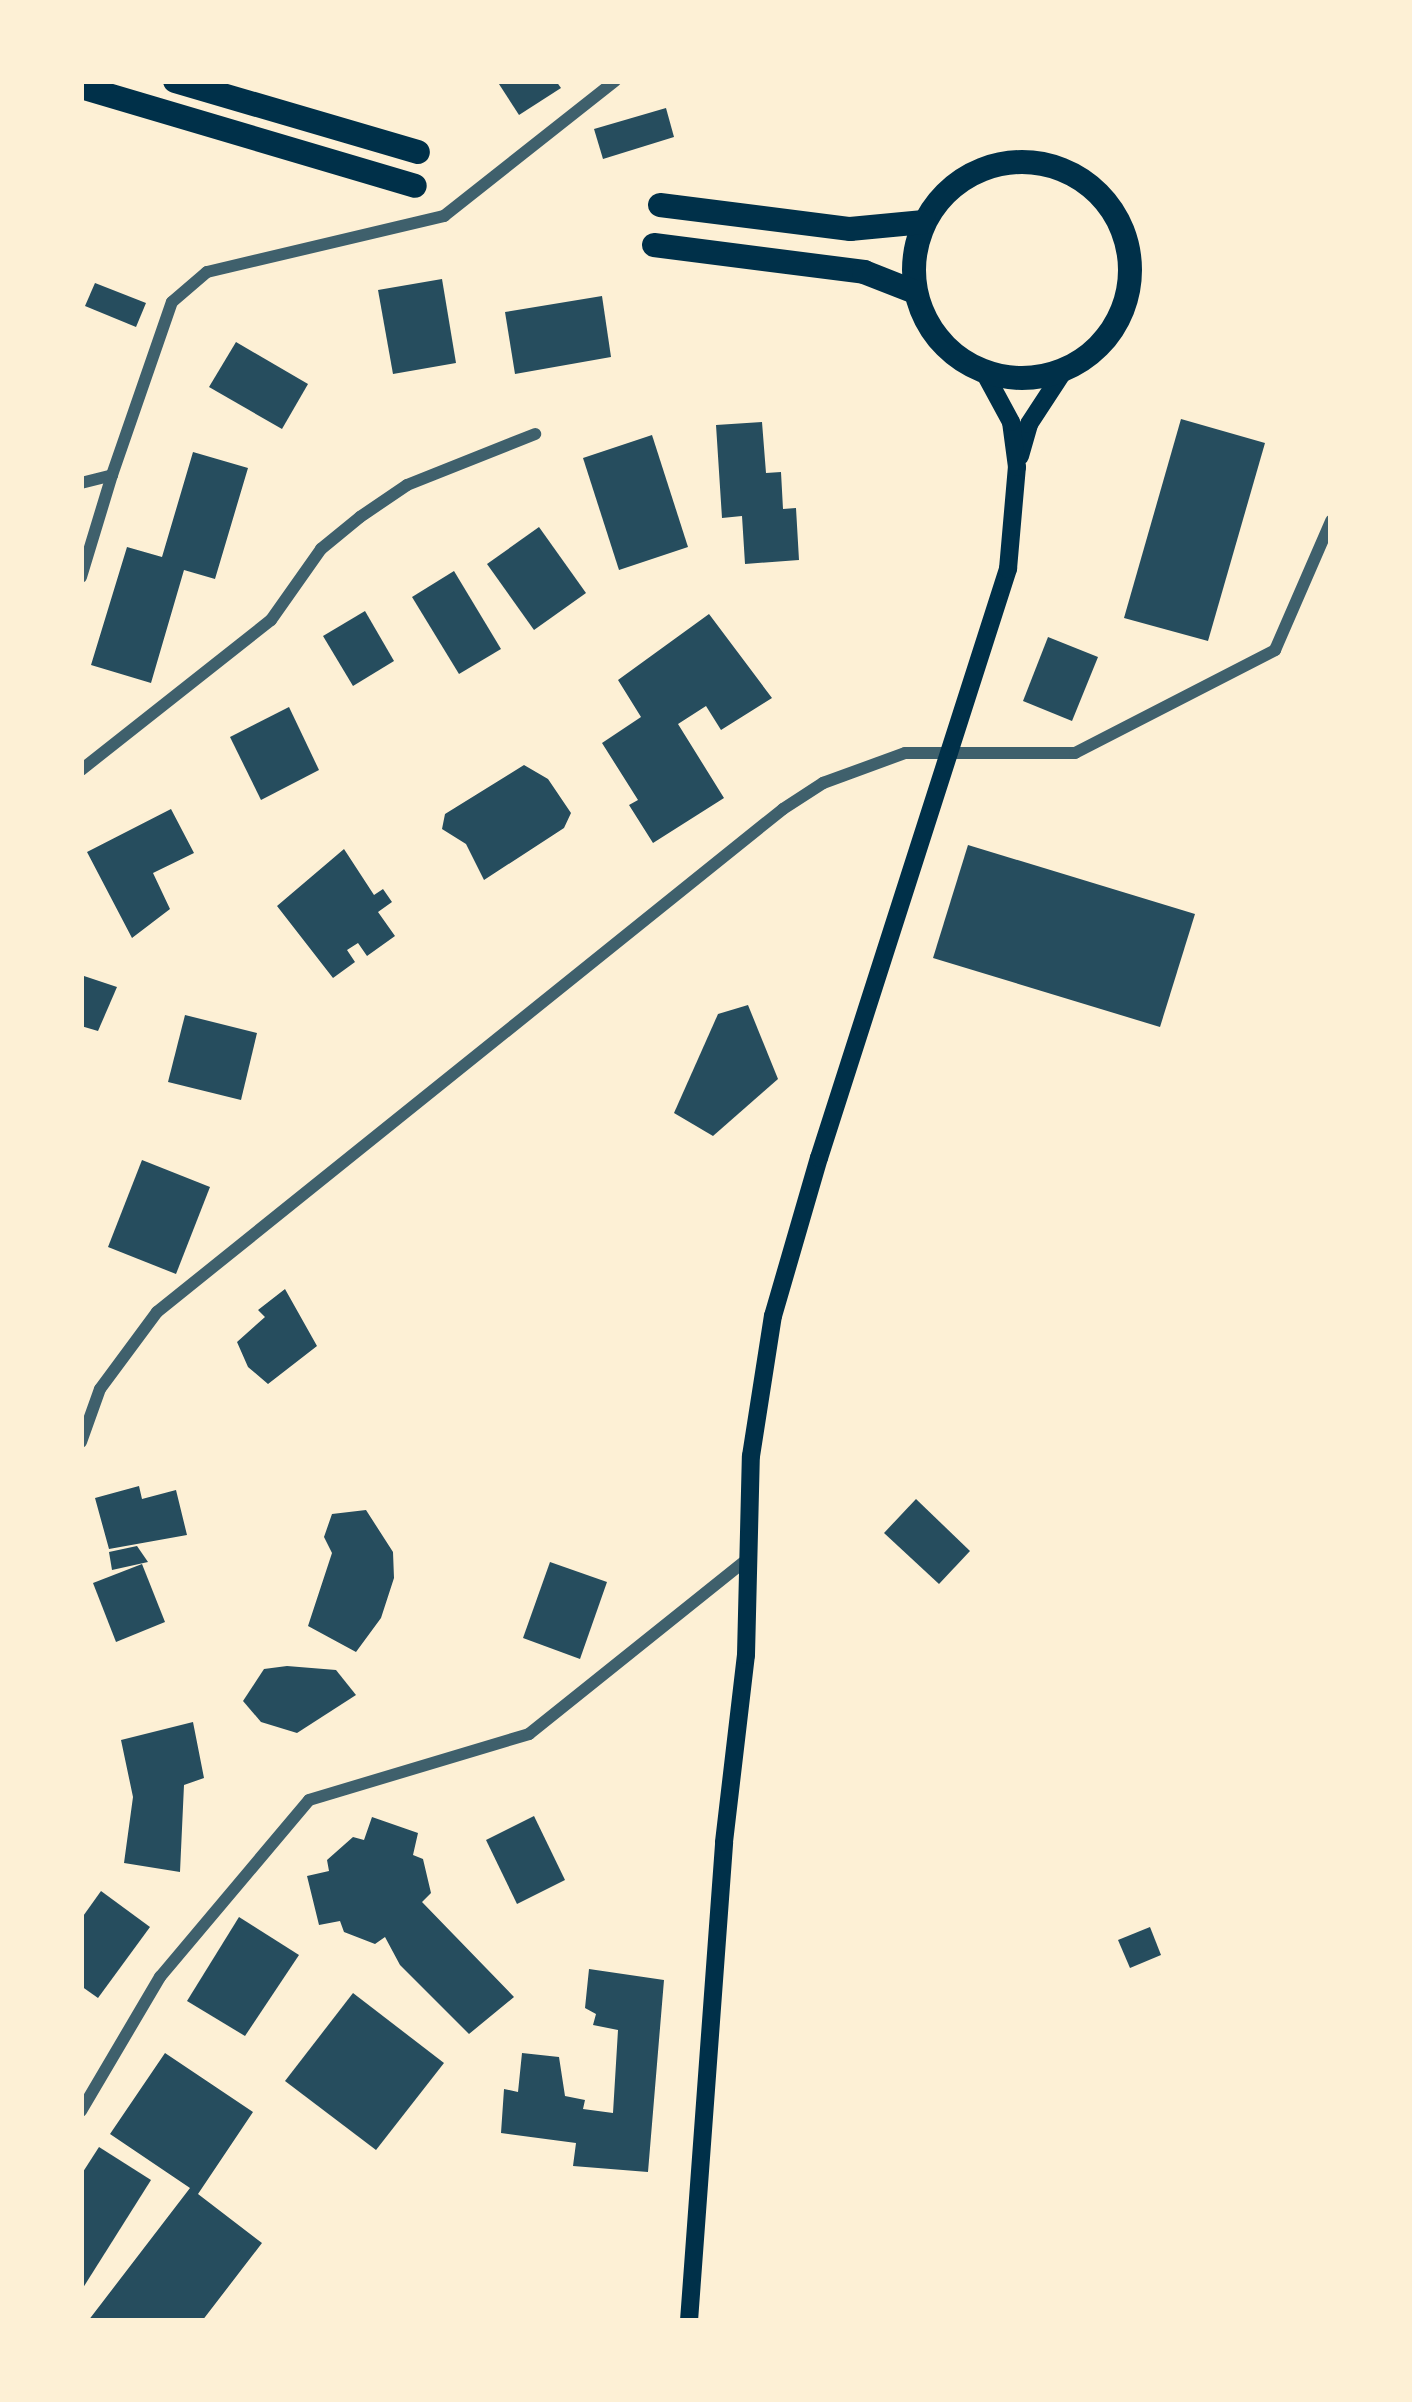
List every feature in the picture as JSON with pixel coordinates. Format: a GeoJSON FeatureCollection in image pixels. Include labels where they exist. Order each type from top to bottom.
{"type":"FeatureCollection","features":[{"type":"Feature","properties":{"kind":"highway"},"geometry":{"type":"LineString","coordinates":[[175,81],[418,152]]}},
{"type":"Feature","properties":{"kind":"highway"},"geometry":{"type":"LineString","coordinates":[[81,87],[415,186]]}},
{"type":"Feature","properties":{"kind":"highway"},"geometry":{"type":"LineString","coordinates":[[1029,161],[1060,168],[1110,206],[1130,266],[1126,298],[1092,352],[1065,369],[1025,378],[984,372],[939,340],[915,292],[924,222],[967,176],[1029,161]]}},
{"type":"Feature","properties":{"kind":"highway"},"geometry":{"type":"LineString","coordinates":[[660,205],[850,229],[924,222]]}},
{"type":"Feature","properties":{"kind":"highway"},"geometry":{"type":"LineString","coordinates":[[655,245],[864,272],[915,292]]}},
{"type":"Feature","properties":{"kind":"main road"},"geometry":{"type":"LineString","coordinates":[[689,2321],[724,1843],[746,1655],[744,1562],[751,1456],[773,1316],[926,805],[1008,569],[1017,466],[1028,424],[1065,369]]}},
{"type":"Feature","properties":{"kind":"main road"},"geometry":{"type":"LineString","coordinates":[[984,372],[1011,422],[1017,466]]}},
{"type":"Feature","properties":{"kind":"street"},"geometry":{"type":"LineString","coordinates":[[81,577],[172,302],[207,272],[444,216],[615,81]]}},
{"type":"Feature","properties":{"kind":"street"},"geometry":{"type":"LineString","coordinates":[[81,770],[271,620],[321,549],[360,517],[407,485],[535,434]]}},
{"type":"Feature","properties":{"kind":"street"},"geometry":{"type":"LineString","coordinates":[[81,483],[112,475]]}},
{"type":"Feature","properties":{"kind":"street"},"geometry":{"type":"LineString","coordinates":[[81,1442],[100,1389],[158,1312],[783,809],[838,776],[905,754],[1076,753],[1275,650],[1331,521]]}},
{"type":"Feature","properties":{"kind":"street"},"geometry":{"type":"LineString","coordinates":[[81,2111],[160,1977],[309,1800],[529,1734],[744,1562]]}},
{"type":"Feature","properties":{"kind":"building"},"geometry":{"type":"Polygon","coordinates":[[[497,81],[556,81],[561,88],[519,115],[497,81]]]}},
{"type":"Feature","properties":{"kind":"building"},"geometry":{"type":"Polygon","coordinates":[[[666,108],[674,137],[603,159],[594,129],[666,108]]]}},
{"type":"Feature","properties":{"kind":"building"},"geometry":{"type":"Polygon","coordinates":[[[442,279],[456,363],[393,374],[378,290],[442,279]]]}},
{"type":"Feature","properties":{"kind":"building"},"geometry":{"type":"Polygon","coordinates":[[[95,283],[146,303],[136,327],[85,306],[95,283]]]}},
{"type":"Feature","properties":{"kind":"building"},"geometry":{"type":"Polygon","coordinates":[[[602,296],[611,357],[515,374],[505,312],[602,296]]]}},
{"type":"Feature","properties":{"kind":"building"},"geometry":{"type":"Polygon","coordinates":[[[236,342],[308,384],[282,429],[209,387],[236,342]]]}},
{"type":"Feature","properties":{"kind":"building"},"geometry":{"type":"Polygon","coordinates":[[[1181,419],[1265,443],[1208,641],[1124,618],[1181,419]]]}},
{"type":"Feature","properties":{"kind":"building"},"geometry":{"type":"Polygon","coordinates":[[[762,422],[766,473],[781,472],[783,509],[796,508],[799,560],[745,564],[742,516],[722,518],[716,425],[762,422]]]}},
{"type":"Feature","properties":{"kind":"building"},"geometry":{"type":"Polygon","coordinates":[[[652,435],[688,547],[619,570],[583,458],[652,435]]]}},
{"type":"Feature","properties":{"kind":"building"},"geometry":{"type":"Polygon","coordinates":[[[193,452],[248,468],[215,579],[184,570],[151,683],[91,665],[127,547],[162,557],[193,452]]]}},
{"type":"Feature","properties":{"kind":"building"},"geometry":{"type":"Polygon","coordinates":[[[539,527],[586,593],[534,630],[487,564],[539,527]]]}},
{"type":"Feature","properties":{"kind":"building"},"geometry":{"type":"Polygon","coordinates":[[[454,571],[501,649],[459,674],[412,597],[454,571]]]}},
{"type":"Feature","properties":{"kind":"building"},"geometry":{"type":"Polygon","coordinates":[[[365,611],[394,661],[353,686],[323,636],[365,611]]]}},
{"type":"Feature","properties":{"kind":"building"},"geometry":{"type":"Polygon","coordinates":[[[709,614],[772,698],[721,730],[706,706],[678,724],[724,798],[653,843],[629,805],[638,800],[602,743],[641,717],[618,680],[709,614]]]}},
{"type":"Feature","properties":{"kind":"building"},"geometry":{"type":"Polygon","coordinates":[[[1048,637],[1098,657],[1072,721],[1023,701],[1048,637]]]}},
{"type":"Feature","properties":{"kind":"building"},"geometry":{"type":"Polygon","coordinates":[[[289,707],[319,770],[261,800],[230,737],[289,707]]]}},
{"type":"Feature","properties":{"kind":"building"},"geometry":{"type":"Polygon","coordinates":[[[524,765],[548,779],[571,813],[564,828],[484,880],[466,844],[442,829],[445,814],[524,765]]]}},
{"type":"Feature","properties":{"kind":"building"},"geometry":{"type":"Polygon","coordinates":[[[171,809],[194,853],[153,873],[170,909],[132,938],[87,852],[171,809]]]}},
{"type":"Feature","properties":{"kind":"building"},"geometry":{"type":"Polygon","coordinates":[[[968,845],[1195,914],[1160,1027],[933,958],[968,845]]]}},
{"type":"Feature","properties":{"kind":"building"},"geometry":{"type":"Polygon","coordinates":[[[344,849],[374,895],[383,889],[392,902],[378,912],[395,936],[367,956],[358,943],[347,950],[355,962],[333,978],[277,906],[344,849]]]}},
{"type":"Feature","properties":{"kind":"building"},"geometry":{"type":"Polygon","coordinates":[[[81,975],[117,987],[98,1031],[81,1026],[81,975]]]}},
{"type":"Feature","properties":{"kind":"building"},"geometry":{"type":"Polygon","coordinates":[[[748,1005],[778,1079],[713,1136],[674,1113],[718,1014],[748,1005]]]}},
{"type":"Feature","properties":{"kind":"building"},"geometry":{"type":"Polygon","coordinates":[[[185,1015],[257,1033],[241,1100],[168,1082],[185,1015]]]}},
{"type":"Feature","properties":{"kind":"building"},"geometry":{"type":"Polygon","coordinates":[[[142,1160],[210,1187],[176,1274],[108,1247],[142,1160]]]}},
{"type":"Feature","properties":{"kind":"building"},"geometry":{"type":"Polygon","coordinates":[[[285,1289],[317,1346],[268,1384],[248,1367],[237,1342],[265,1317],[258,1310],[285,1289]]]}},
{"type":"Feature","properties":{"kind":"building"},"geometry":{"type":"Polygon","coordinates":[[[139,1486],[142,1499],[176,1490],[187,1535],[109,1549],[95,1498],[139,1486]]]}},
{"type":"Feature","properties":{"kind":"building"},"geometry":{"type":"Polygon","coordinates":[[[916,1499],[970,1551],[939,1584],[884,1533],[916,1499]]]}},
{"type":"Feature","properties":{"kind":"building"},"geometry":{"type":"Polygon","coordinates":[[[366,1510],[393,1552],[394,1578],[381,1618],[356,1652],[308,1626],[332,1553],[324,1537],[332,1514],[366,1510]]]}},
{"type":"Feature","properties":{"kind":"building"},"geometry":{"type":"Polygon","coordinates":[[[137,1546],[148,1562],[112,1570],[109,1552],[137,1546]]]}},
{"type":"Feature","properties":{"kind":"building"},"geometry":{"type":"Polygon","coordinates":[[[550,1562],[607,1582],[580,1659],[523,1638],[550,1562]]]}},
{"type":"Feature","properties":{"kind":"building"},"geometry":{"type":"Polygon","coordinates":[[[142,1564],[165,1622],[116,1642],[93,1583],[142,1564]]]}},
{"type":"Feature","properties":{"kind":"building"},"geometry":{"type":"Polygon","coordinates":[[[264,1669],[336,1670],[356,1695],[297,1733],[261,1722],[243,1701],[264,1669]]]}},
{"type":"Feature","properties":{"kind":"building"},"geometry":{"type":"Polygon","coordinates":[[[193,1722],[204,1778],[184,1785],[180,1872],[124,1863],[133,1797],[121,1740],[193,1722]]]}},
{"type":"Feature","properties":{"kind":"building"},"geometry":{"type":"Polygon","coordinates":[[[534,1816],[565,1880],[517,1904],[486,1840],[534,1816]]]}},
{"type":"Feature","properties":{"kind":"building"},"geometry":{"type":"Polygon","coordinates":[[[372,1817],[418,1833],[413,1855],[423,1859],[431,1893],[422,1902],[514,1997],[469,2034],[400,1965],[385,1937],[375,1944],[344,1932],[340,1921],[319,1925],[307,1876],[329,1871],[327,1860],[353,1837],[364,1840],[372,1817]]]}},
{"type":"Feature","properties":{"kind":"building"},"geometry":{"type":"Polygon","coordinates":[[[101,1891],[150,1927],[98,1998],[81,1986],[81,1919],[101,1891]]]}},
{"type":"Feature","properties":{"kind":"building"},"geometry":{"type":"Polygon","coordinates":[[[239,1917],[299,1955],[245,2036],[187,2001],[239,1917]]]}},
{"type":"Feature","properties":{"kind":"building"},"geometry":{"type":"Polygon","coordinates":[[[1150,1927],[1161,1955],[1130,1968],[1118,1940],[1150,1927]]]}},
{"type":"Feature","properties":{"kind":"building"},"geometry":{"type":"Polygon","coordinates":[[[589,1969],[664,1980],[648,2172],[573,2166],[576,2143],[501,2133],[504,2089],[518,2092],[522,2053],[559,2057],[565,2096],[585,2100],[583,2109],[613,2113],[618,2030],[593,2025],[596,2014],[585,2008],[589,1969]]]}},
{"type":"Feature","properties":{"kind":"building"},"geometry":{"type":"Polygon","coordinates":[[[353,1993],[444,2063],[376,2150],[285,2081],[353,1993]]]}},
{"type":"Feature","properties":{"kind":"building"},"geometry":{"type":"Polygon","coordinates":[[[165,2053],[253,2112],[198,2194],[262,2243],[202,2321],[88,2321],[190,2188],[110,2134],[165,2053]]]}},
{"type":"Feature","properties":{"kind":"building"},"geometry":{"type":"Polygon","coordinates":[[[99,2147],[151,2180],[81,2291],[81,2175],[99,2147]]]}}]}
